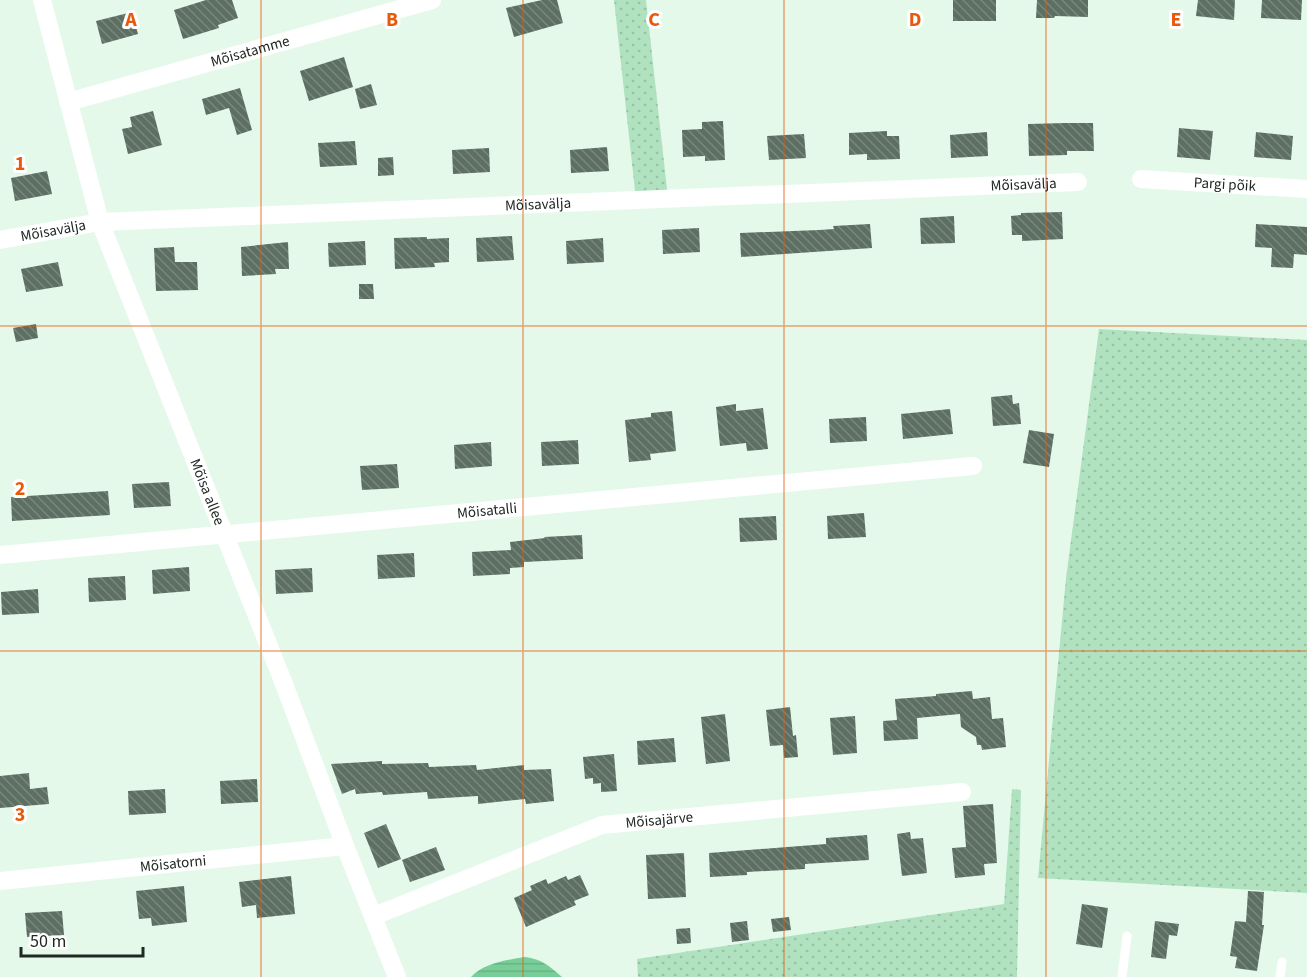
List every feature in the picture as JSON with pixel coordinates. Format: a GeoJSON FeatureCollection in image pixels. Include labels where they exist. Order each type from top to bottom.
{"type":"FeatureCollection","features":[{"type":"Feature","properties":{"kind":"street","name":"Mõisa allee"},"geometry":{"type":"LineString","coordinates":[[42,0],[100,222],[284,684],[397,977]]}},
{"type":"Feature","properties":{"kind":"street","name":"Mõisatamme"},"geometry":{"type":"LineString","coordinates":[[68,102],[432,0]]}},
{"type":"Feature","properties":{"kind":"street","name":"Pargi põik"},"geometry":{"type":"LineString","coordinates":[[1142,179],[1307,189]]}},
{"type":"Feature","properties":{"kind":"street","name":"Mõisavälja"},"geometry":{"type":"LineString","coordinates":[[0,240],[100,222],[1078,182]]}},
{"type":"Feature","properties":{"kind":"street","name":"Mõisatalli"},"geometry":{"type":"LineString","coordinates":[[0,555],[973,466]]}},
{"type":"Feature","properties":{"kind":"street","name":"Mõisajärve"},"geometry":{"type":"LineString","coordinates":[[374,916],[602,825],[962,792]]}},
{"type":"Feature","properties":{"kind":"street","name":"Mõisatorni"},"geometry":{"type":"LineString","coordinates":[[0,881],[345,846]]}},
{"type":"Feature","properties":{"kind":"lane"},"geometry":{"type":"LineString","coordinates":[[1122,977],[1127,936]]}},
{"type":"Feature","properties":{"kind":"lane"},"geometry":{"type":"LineString","coordinates":[[1280,977],[1282,962]]}},
{"type":"Feature","properties":{"kind":"shaded area"},"geometry":{"type":"Polygon","coordinates":[[[614,0],[646,0],[668,198],[636,200],[614,0]]]}},
{"type":"Feature","properties":{"kind":"shaded area"},"geometry":{"type":"Polygon","coordinates":[[[1099,329],[1307,340],[1307,893],[1038,878],[1066,578],[1099,329]]]}},
{"type":"Feature","properties":{"kind":"shaded area"},"geometry":{"type":"Polygon","coordinates":[[[1012,789],[1021,790],[1017,977],[638,977],[637,959],[1004,904],[1012,789]]]}},
{"type":"Feature","properties":{"kind":"shaded area"},"geometry":{"type":"Polygon","coordinates":[[[525,957],[541,961],[562,977],[471,977],[489,965],[525,957]]]}},
{"type":"Feature","properties":{"kind":"building"},"geometry":{"type":"Polygon","coordinates":[[[206,0],[232,0],[238,18],[218,25],[219,28],[183,39],[174,10],[206,0]]]}},
{"type":"Feature","properties":{"kind":"building"},"geometry":{"type":"Polygon","coordinates":[[[542,0],[557,0],[563,23],[514,37],[506,8],[542,0]]]}},
{"type":"Feature","properties":{"kind":"building"},"geometry":{"type":"Polygon","coordinates":[[[953,0],[996,0],[996,21],[953,21],[953,0]]]}},
{"type":"Feature","properties":{"kind":"building"},"geometry":{"type":"Polygon","coordinates":[[[1037,0],[1088,0],[1088,17],[1036,18],[1037,0]]]}},
{"type":"Feature","properties":{"kind":"building"},"geometry":{"type":"Polygon","coordinates":[[[1198,0],[1235,0],[1234,20],[1196,16],[1198,0]]]}},
{"type":"Feature","properties":{"kind":"building"},"geometry":{"type":"Polygon","coordinates":[[[1262,0],[1302,0],[1301,20],[1261,18],[1262,0]]]}},
{"type":"Feature","properties":{"kind":"building"},"geometry":{"type":"Polygon","coordinates":[[[132,12],[138,34],[102,44],[96,21],[132,12]]]}},
{"type":"Feature","properties":{"kind":"building"},"geometry":{"type":"Polygon","coordinates":[[[344,57],[353,87],[309,101],[300,71],[344,57]]]}},
{"type":"Feature","properties":{"kind":"building"},"geometry":{"type":"Polygon","coordinates":[[[371,84],[377,105],[360,109],[355,89],[371,84]]]}},
{"type":"Feature","properties":{"kind":"building"},"geometry":{"type":"Polygon","coordinates":[[[240,88],[252,130],[237,135],[229,108],[206,115],[202,99],[240,88]]]}},
{"type":"Feature","properties":{"kind":"building"},"geometry":{"type":"Polygon","coordinates":[[[153,111],[162,145],[128,154],[122,129],[132,127],[130,117],[153,111]]]}},
{"type":"Feature","properties":{"kind":"building"},"geometry":{"type":"Polygon","coordinates":[[[723,121],[725,160],[705,161],[705,156],[683,157],[682,130],[702,129],[702,122],[723,121]]]}},
{"type":"Feature","properties":{"kind":"building"},"geometry":{"type":"Polygon","coordinates":[[[1093,123],[1094,151],[1067,151],[1067,155],[1029,156],[1028,124],[1093,123]]]}},
{"type":"Feature","properties":{"kind":"building"},"geometry":{"type":"Polygon","coordinates":[[[1179,128],[1213,131],[1210,160],[1177,157],[1179,128]]]}},
{"type":"Feature","properties":{"kind":"building"},"geometry":{"type":"Polygon","coordinates":[[[887,131],[887,136],[899,136],[900,159],[867,160],[867,154],[849,155],[849,133],[887,131]]]}},
{"type":"Feature","properties":{"kind":"building"},"geometry":{"type":"Polygon","coordinates":[[[987,132],[988,156],[951,158],[950,135],[987,132]]]}},
{"type":"Feature","properties":{"kind":"building"},"geometry":{"type":"Polygon","coordinates":[[[1256,132],[1293,136],[1291,160],[1254,157],[1256,132]]]}},
{"type":"Feature","properties":{"kind":"building"},"geometry":{"type":"Polygon","coordinates":[[[804,134],[806,158],[769,160],[767,136],[804,134]]]}},
{"type":"Feature","properties":{"kind":"building"},"geometry":{"type":"Polygon","coordinates":[[[355,141],[357,165],[320,167],[318,143],[355,141]]]}},
{"type":"Feature","properties":{"kind":"building"},"geometry":{"type":"Polygon","coordinates":[[[607,147],[609,171],[571,173],[570,150],[607,147]]]}},
{"type":"Feature","properties":{"kind":"building"},"geometry":{"type":"Polygon","coordinates":[[[489,148],[490,172],[453,174],[452,150],[489,148]]]}},
{"type":"Feature","properties":{"kind":"building"},"geometry":{"type":"Polygon","coordinates":[[[393,157],[394,175],[378,176],[378,158],[393,157]]]}},
{"type":"Feature","properties":{"kind":"building"},"geometry":{"type":"Polygon","coordinates":[[[47,171],[52,194],[15,201],[11,178],[47,171]]]}},
{"type":"Feature","properties":{"kind":"building"},"geometry":{"type":"Polygon","coordinates":[[[1062,212],[1063,239],[1022,241],[1022,235],[1012,235],[1011,216],[1021,215],[1021,213],[1062,212]]]}},
{"type":"Feature","properties":{"kind":"building"},"geometry":{"type":"Polygon","coordinates":[[[954,216],[955,243],[921,244],[920,218],[954,216]]]}},
{"type":"Feature","properties":{"kind":"building"},"geometry":{"type":"Polygon","coordinates":[[[870,224],[872,248],[741,257],[740,233],[834,229],[833,226],[870,224]]]}},
{"type":"Feature","properties":{"kind":"building"},"geometry":{"type":"Polygon","coordinates":[[[1256,224],[1307,227],[1307,255],[1294,254],[1293,268],[1271,267],[1272,248],[1255,247],[1256,224]]]}},
{"type":"Feature","properties":{"kind":"building"},"geometry":{"type":"Polygon","coordinates":[[[699,228],[700,252],[663,254],[662,230],[699,228]]]}},
{"type":"Feature","properties":{"kind":"building"},"geometry":{"type":"Polygon","coordinates":[[[512,236],[514,260],[477,262],[476,238],[512,236]]]}},
{"type":"Feature","properties":{"kind":"building"},"geometry":{"type":"Polygon","coordinates":[[[427,237],[427,239],[449,238],[449,262],[434,263],[435,267],[395,269],[394,238],[427,237]]]}},
{"type":"Feature","properties":{"kind":"building"},"geometry":{"type":"Polygon","coordinates":[[[603,238],[604,262],[567,264],[566,241],[603,238]]]}},
{"type":"Feature","properties":{"kind":"building"},"geometry":{"type":"Polygon","coordinates":[[[365,241],[366,265],[329,267],[328,243],[365,241]]]}},
{"type":"Feature","properties":{"kind":"building"},"geometry":{"type":"Polygon","coordinates":[[[288,242],[289,269],[275,269],[276,274],[242,276],[241,247],[288,242]]]}},
{"type":"Feature","properties":{"kind":"building"},"geometry":{"type":"Polygon","coordinates":[[[174,247],[175,262],[197,262],[198,290],[156,291],[154,248],[174,247]]]}},
{"type":"Feature","properties":{"kind":"building"},"geometry":{"type":"Polygon","coordinates":[[[58,262],[63,286],[26,292],[21,269],[58,262]]]}},
{"type":"Feature","properties":{"kind":"building"},"geometry":{"type":"Polygon","coordinates":[[[359,284],[373,284],[374,299],[359,299],[359,284]]]}},
{"type":"Feature","properties":{"kind":"building"},"geometry":{"type":"Polygon","coordinates":[[[36,324],[38,338],[16,342],[13,328],[36,324]]]}},
{"type":"Feature","properties":{"kind":"building"},"geometry":{"type":"Polygon","coordinates":[[[1012,395],[1013,404],[1019,403],[1021,424],[993,426],[991,397],[1012,395]]]}},
{"type":"Feature","properties":{"kind":"building"},"geometry":{"type":"Polygon","coordinates":[[[736,404],[736,411],[763,408],[768,449],[747,451],[746,443],[720,446],[716,407],[736,404]]]}},
{"type":"Feature","properties":{"kind":"building"},"geometry":{"type":"Polygon","coordinates":[[[950,409],[953,434],[903,439],[901,414],[950,409]]]}},
{"type":"Feature","properties":{"kind":"building"},"geometry":{"type":"Polygon","coordinates":[[[672,411],[676,451],[650,454],[651,460],[629,462],[625,420],[651,417],[651,413],[672,411]]]}},
{"type":"Feature","properties":{"kind":"building"},"geometry":{"type":"Polygon","coordinates":[[[866,417],[867,441],[830,443],[829,419],[866,417]]]}},
{"type":"Feature","properties":{"kind":"building"},"geometry":{"type":"Polygon","coordinates":[[[1029,430],[1054,434],[1049,467],[1023,463],[1029,430]]]}},
{"type":"Feature","properties":{"kind":"building"},"geometry":{"type":"Polygon","coordinates":[[[578,440],[579,464],[542,466],[541,442],[578,440]]]}},
{"type":"Feature","properties":{"kind":"building"},"geometry":{"type":"Polygon","coordinates":[[[491,442],[492,466],[455,469],[454,445],[491,442]]]}},
{"type":"Feature","properties":{"kind":"building"},"geometry":{"type":"Polygon","coordinates":[[[397,464],[399,488],[362,490],[360,466],[397,464]]]}},
{"type":"Feature","properties":{"kind":"building"},"geometry":{"type":"Polygon","coordinates":[[[169,482],[171,506],[134,508],[132,484],[169,482]]]}},
{"type":"Feature","properties":{"kind":"building"},"geometry":{"type":"Polygon","coordinates":[[[108,491],[110,515],[12,521],[11,497],[108,491]]]}},
{"type":"Feature","properties":{"kind":"building"},"geometry":{"type":"Polygon","coordinates":[[[864,513],[866,537],[828,539],[827,516],[864,513]]]}},
{"type":"Feature","properties":{"kind":"building"},"geometry":{"type":"Polygon","coordinates":[[[776,516],[777,540],[740,542],[739,518],[776,516]]]}},
{"type":"Feature","properties":{"kind":"building"},"geometry":{"type":"Polygon","coordinates":[[[582,535],[583,559],[524,562],[524,567],[510,568],[510,574],[473,576],[472,552],[511,550],[510,542],[582,535]]]}},
{"type":"Feature","properties":{"kind":"building"},"geometry":{"type":"Polygon","coordinates":[[[414,553],[415,577],[378,579],[377,555],[414,553]]]}},
{"type":"Feature","properties":{"kind":"building"},"geometry":{"type":"Polygon","coordinates":[[[189,567],[190,591],[153,594],[152,570],[189,567]]]}},
{"type":"Feature","properties":{"kind":"building"},"geometry":{"type":"Polygon","coordinates":[[[312,568],[313,592],[276,594],[275,570],[312,568]]]}},
{"type":"Feature","properties":{"kind":"building"},"geometry":{"type":"Polygon","coordinates":[[[125,576],[126,600],[89,602],[88,578],[125,576]]]}},
{"type":"Feature","properties":{"kind":"building"},"geometry":{"type":"Polygon","coordinates":[[[38,589],[39,613],[2,615],[1,592],[38,589]]]}},
{"type":"Feature","properties":{"kind":"building"},"geometry":{"type":"Polygon","coordinates":[[[972,691],[973,699],[990,697],[992,719],[1003,718],[1006,747],[982,750],[981,745],[977,745],[976,737],[961,727],[960,714],[917,718],[918,739],[884,741],[883,721],[897,720],[895,699],[972,691]]]}},
{"type":"Feature","properties":{"kind":"building"},"geometry":{"type":"Polygon","coordinates":[[[790,707],[798,757],[784,758],[783,745],[770,746],[766,710],[790,707]]]}},
{"type":"Feature","properties":{"kind":"building"},"geometry":{"type":"Polygon","coordinates":[[[725,714],[730,761],[706,764],[701,717],[725,714]]]}},
{"type":"Feature","properties":{"kind":"building"},"geometry":{"type":"Polygon","coordinates":[[[855,716],[857,753],[833,755],[830,718],[855,716]]]}},
{"type":"Feature","properties":{"kind":"building"},"geometry":{"type":"Polygon","coordinates":[[[674,738],[676,762],[638,765],[637,741],[674,738]]]}},
{"type":"Feature","properties":{"kind":"building"},"geometry":{"type":"Polygon","coordinates":[[[614,754],[617,791],[601,792],[601,783],[593,784],[593,778],[585,779],[583,757],[614,754]]]}},
{"type":"Feature","properties":{"kind":"building"},"geometry":{"type":"Polygon","coordinates":[[[382,761],[382,764],[428,763],[429,767],[476,765],[477,770],[524,765],[524,770],[551,769],[554,801],[526,804],[525,799],[478,804],[478,796],[428,799],[427,792],[356,794],[355,789],[342,794],[331,764],[382,761]]]}},
{"type":"Feature","properties":{"kind":"building"},"geometry":{"type":"Polygon","coordinates":[[[29,773],[30,789],[47,787],[49,804],[0,808],[0,776],[29,773]]]}},
{"type":"Feature","properties":{"kind":"building"},"geometry":{"type":"Polygon","coordinates":[[[257,779],[258,802],[221,804],[220,781],[257,779]]]}},
{"type":"Feature","properties":{"kind":"building"},"geometry":{"type":"Polygon","coordinates":[[[165,789],[166,813],[129,815],[128,791],[165,789]]]}},
{"type":"Feature","properties":{"kind":"building"},"geometry":{"type":"Polygon","coordinates":[[[993,804],[997,863],[984,864],[985,875],[955,878],[952,848],[966,847],[963,806],[993,804]]]}},
{"type":"Feature","properties":{"kind":"building"},"geometry":{"type":"Polygon","coordinates":[[[386,824],[401,859],[378,868],[364,833],[386,824]]]}},
{"type":"Feature","properties":{"kind":"building"},"geometry":{"type":"Polygon","coordinates":[[[910,832],[911,839],[923,838],[927,873],[902,876],[897,834],[910,832]]]}},
{"type":"Feature","properties":{"kind":"building"},"geometry":{"type":"Polygon","coordinates":[[[867,835],[869,860],[805,864],[805,869],[747,872],[747,875],[710,877],[709,853],[826,844],[826,838],[867,835]]]}},
{"type":"Feature","properties":{"kind":"building"},"geometry":{"type":"Polygon","coordinates":[[[436,847],[445,870],[410,882],[402,860],[436,847]]]}},
{"type":"Feature","properties":{"kind":"building"},"geometry":{"type":"Polygon","coordinates":[[[684,853],[686,897],[648,899],[646,855],[684,853]]]}},
{"type":"Feature","properties":{"kind":"building"},"geometry":{"type":"Polygon","coordinates":[[[580,875],[589,895],[574,901],[576,905],[526,927],[514,898],[532,890],[530,886],[546,879],[548,884],[566,876],[568,880],[580,875]]]}},
{"type":"Feature","properties":{"kind":"building"},"geometry":{"type":"Polygon","coordinates":[[[291,876],[295,914],[257,918],[256,905],[242,907],[239,882],[291,876]]]}},
{"type":"Feature","properties":{"kind":"building"},"geometry":{"type":"Polygon","coordinates":[[[184,886],[187,922],[152,926],[151,918],[139,919],[136,891],[184,886]]]}},
{"type":"Feature","properties":{"kind":"building"},"geometry":{"type":"Polygon","coordinates":[[[1248,891],[1264,892],[1262,925],[1264,925],[1257,971],[1235,968],[1237,957],[1230,956],[1235,921],[1246,922],[1248,891]]]}},
{"type":"Feature","properties":{"kind":"building"},"geometry":{"type":"Polygon","coordinates":[[[1082,904],[1108,908],[1102,948],[1076,944],[1082,904]]]}},
{"type":"Feature","properties":{"kind":"building"},"geometry":{"type":"Polygon","coordinates":[[[62,911],[64,935],[27,937],[25,913],[62,911]]]}},
{"type":"Feature","properties":{"kind":"building"},"geometry":{"type":"Polygon","coordinates":[[[789,917],[791,930],[773,932],[771,919],[789,917]]]}},
{"type":"Feature","properties":{"kind":"building"},"geometry":{"type":"Polygon","coordinates":[[[747,921],[749,940],[732,942],[730,923],[747,921]]]}},
{"type":"Feature","properties":{"kind":"building"},"geometry":{"type":"Polygon","coordinates":[[[1155,921],[1179,924],[1177,936],[1169,935],[1166,959],[1151,957],[1155,921]]]}},
{"type":"Feature","properties":{"kind":"building"},"geometry":{"type":"Polygon","coordinates":[[[690,928],[691,943],[677,944],[676,929],[690,928]]]}}]}
